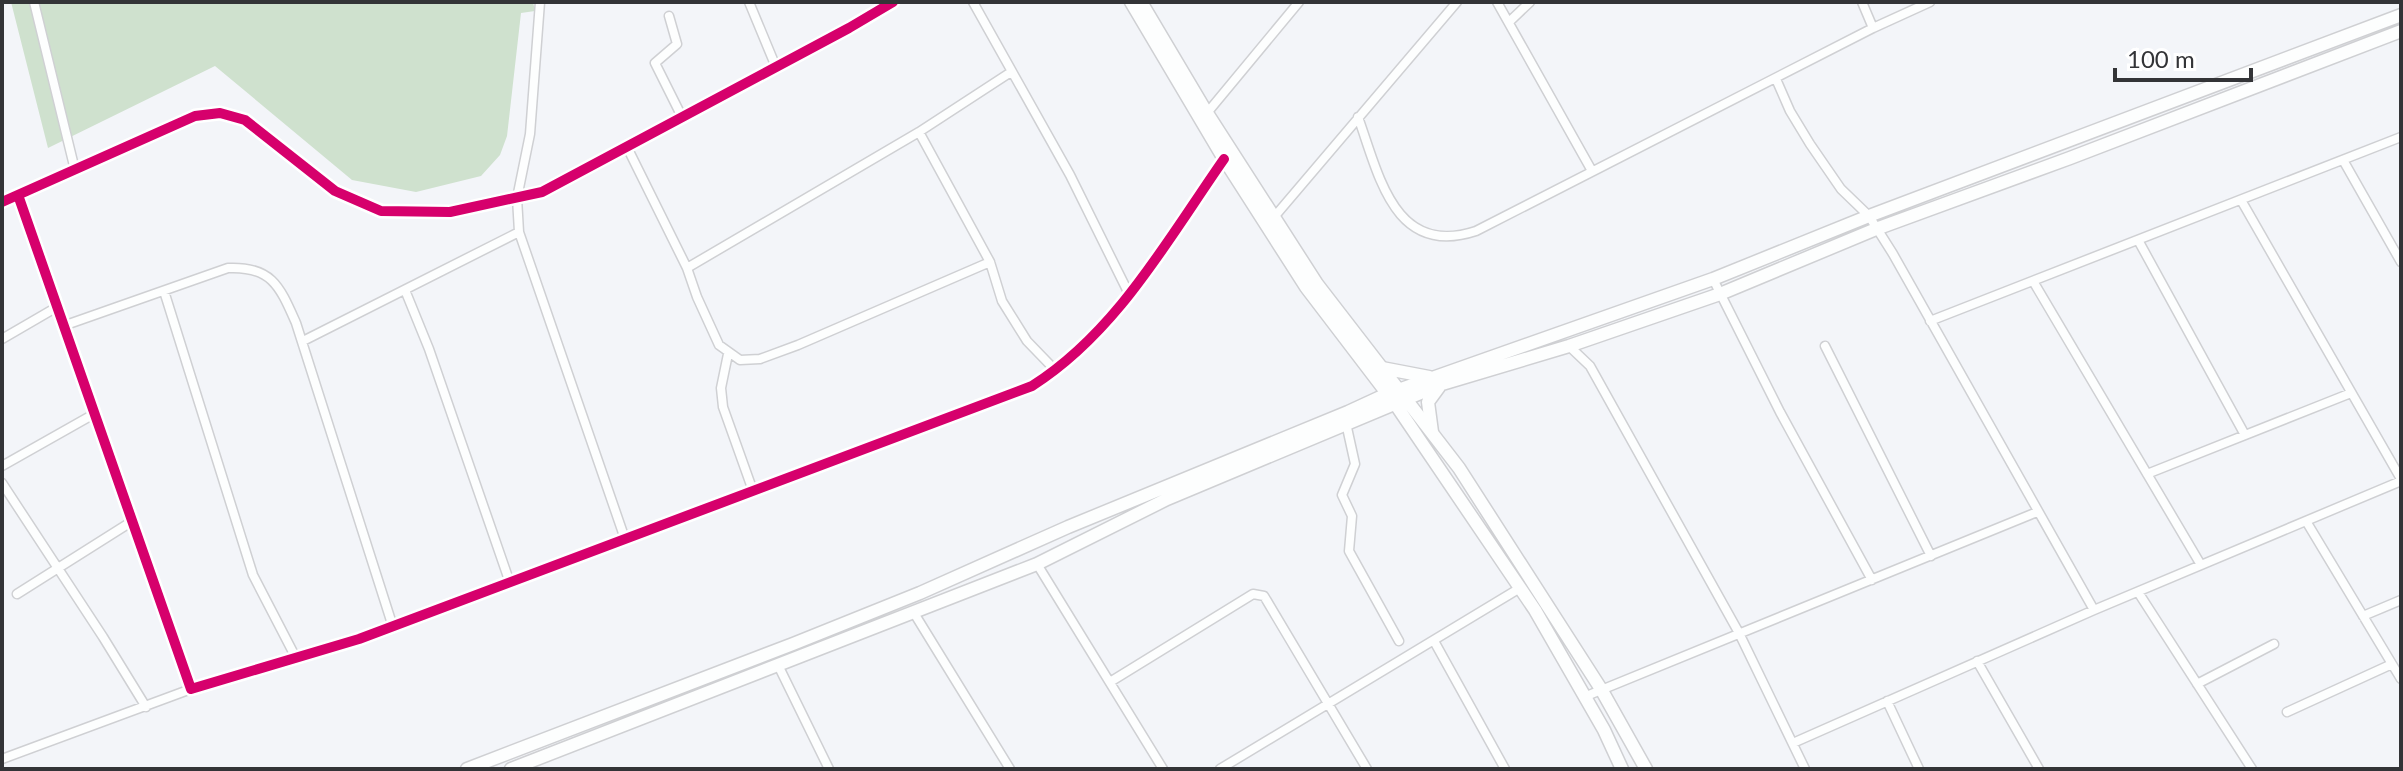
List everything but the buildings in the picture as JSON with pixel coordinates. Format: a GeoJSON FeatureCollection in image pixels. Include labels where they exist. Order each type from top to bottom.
{"type":"FeatureCollection","features":[{"type":"Feature","properties":{"kind":"main road"},"geometry":{"type":"LineString","coordinates":[[1131,2],[1224,159],[1306,287],[1397,397],[1432,432],[1459,468],[1601,689],[1646,769]]}},
{"type":"Feature","properties":{"kind":"main road"},"geometry":{"type":"LineString","coordinates":[[1141,2],[1207,113],[1317,284],[1382,368],[1397,397],[1535,610],[1622,769]]}},
{"type":"Feature","properties":{"kind":"main road"},"geometry":{"type":"LineString","coordinates":[[467,769],[875,611],[1068,527],[1348,412],[1441,381],[1713,279],[1869,216],[2401,15]]}},
{"type":"Feature","properties":{"kind":"main road"},"geometry":{"type":"LineString","coordinates":[[1382,368],[1441,381],[1569,346],[1720,294],[1876,229],[2401,31]]}},
{"type":"Feature","properties":{"kind":"main road"},"geometry":{"type":"LineString","coordinates":[[1432,432],[1428,402],[1441,381]]}},
{"type":"Feature","properties":{"kind":"main road"},"geometry":{"type":"LineString","coordinates":[[511,769],[1037,564],[1154,505],[1346,423],[1397,397]]}},
{"type":"Feature","properties":{"kind":"main road"},"geometry":{"type":"LineString","coordinates":[[875,611],[881,625]]}},
{"type":"Feature","properties":{"kind":"street"},"geometry":{"type":"LineString","coordinates":[[34,2],[75,170]]}},
{"type":"Feature","properties":{"kind":"street"},"geometry":{"type":"LineString","coordinates":[[540,2],[530,134],[517,198],[519,232],[625,539]]}},
{"type":"Feature","properties":{"kind":"street"},"geometry":{"type":"LineString","coordinates":[[749,2],[776,67]]}},
{"type":"Feature","properties":{"kind":"street"},"geometry":{"type":"LineString","coordinates":[[2,202],[195,116],[220,113],[245,120],[335,191],[381,211],[450,212],[517,198],[542,192],[893,2]]}},
{"type":"Feature","properties":{"kind":"street"},"geometry":{"type":"LineString","coordinates":[[973,2],[1070,175],[1129,294]]}},
{"type":"Feature","properties":{"kind":"street"},"geometry":{"type":"LineString","coordinates":[[1207,113],[1299,2]]}},
{"type":"Feature","properties":{"kind":"street"},"geometry":{"type":"LineString","coordinates":[[1275,216],[1457,2]]}},
{"type":"Feature","properties":{"kind":"street"},"geometry":{"type":"LineString","coordinates":[[1497,2],[1592,171]]}},
{"type":"Feature","properties":{"kind":"street"},"geometry":{"type":"LineString","coordinates":[[1509,22],[1530,2]]}},
{"type":"Feature","properties":{"kind":"street"},"geometry":{"type":"LineString","coordinates":[[1862,2],[1873,28]]}},
{"type":"Feature","properties":{"kind":"street"},"geometry":{"type":"LineString","coordinates":[[1358,117],[1394,208],[1409,225],[1435,237],[1454,238],[1476,231],[1873,28],[1930,2]]}},
{"type":"Feature","properties":{"kind":"street"},"geometry":{"type":"LineString","coordinates":[[669,16],[677,44],[657,60],[655,66],[682,117]]}},
{"type":"Feature","properties":{"kind":"street"},"geometry":{"type":"LineString","coordinates":[[687,268],[919,132],[1011,72]]}},
{"type":"Feature","properties":{"kind":"street"},"geometry":{"type":"LineString","coordinates":[[1776,79],[1790,111],[1810,144],[1841,189],[1869,216],[2094,610]]}},
{"type":"Feature","properties":{"kind":"street"},"geometry":{"type":"LineString","coordinates":[[919,132],[990,262],[1002,301],[1027,341],[1056,371]]}},
{"type":"Feature","properties":{"kind":"street"},"geometry":{"type":"LineString","coordinates":[[1930,321],[2401,137]]}},
{"type":"Feature","properties":{"kind":"street"},"geometry":{"type":"LineString","coordinates":[[627,147],[687,268],[719,345],[740,360],[760,359],[798,345],[990,262]]}},
{"type":"Feature","properties":{"kind":"street"},"geometry":{"type":"LineString","coordinates":[[2,759],[191,689],[393,627],[1032,386],[1056,371],[1119,309],[1224,159]]}},
{"type":"Feature","properties":{"kind":"street"},"geometry":{"type":"LineString","coordinates":[[2343,160],[2401,262]]}},
{"type":"Feature","properties":{"kind":"street"},"geometry":{"type":"LineString","coordinates":[[18,195],[191,689]]}},
{"type":"Feature","properties":{"kind":"street"},"geometry":{"type":"LineString","coordinates":[[1793,743],[2094,610],[2401,480],[2241,200]]}},
{"type":"Feature","properties":{"kind":"street"},"geometry":{"type":"LineString","coordinates":[[303,341],[519,232]]}},
{"type":"Feature","properties":{"kind":"street"},"geometry":{"type":"LineString","coordinates":[[2138,240],[2245,435]]}},
{"type":"Feature","properties":{"kind":"street"},"geometry":{"type":"LineString","coordinates":[[63,326],[228,268],[246,267],[266,274],[281,290],[303,341],[393,627]]}},
{"type":"Feature","properties":{"kind":"street"},"geometry":{"type":"LineString","coordinates":[[1713,279],[1872,580]]}},
{"type":"Feature","properties":{"kind":"street"},"geometry":{"type":"LineString","coordinates":[[2033,281],[2201,565]]}},
{"type":"Feature","properties":{"kind":"street"},"geometry":{"type":"LineString","coordinates":[[405,290],[429,349],[510,583]]}},
{"type":"Feature","properties":{"kind":"street"},"geometry":{"type":"LineString","coordinates":[[164,291],[253,575],[296,658]]}},
{"type":"Feature","properties":{"kind":"street"},"geometry":{"type":"LineString","coordinates":[[2,339],[57,307]]}},
{"type":"Feature","properties":{"kind":"street"},"geometry":{"type":"LineString","coordinates":[[1569,346],[1590,366],[1739,633],[1805,769]]}},
{"type":"Feature","properties":{"kind":"street"},"geometry":{"type":"LineString","coordinates":[[1825,346],[1931,556]]}},
{"type":"Feature","properties":{"kind":"street"},"geometry":{"type":"LineString","coordinates":[[728,354],[721,388],[723,407],[753,491]]}},
{"type":"Feature","properties":{"kind":"street"},"geometry":{"type":"LineString","coordinates":[[2147,474],[2351,393]]}},
{"type":"Feature","properties":{"kind":"street"},"geometry":{"type":"LineString","coordinates":[[2,466],[94,414]]}},
{"type":"Feature","properties":{"kind":"street"},"geometry":{"type":"LineString","coordinates":[[1346,423],[1355,464],[1342,495],[1352,516],[1349,551],[1399,641]]}},
{"type":"Feature","properties":{"kind":"street"},"geometry":{"type":"LineString","coordinates":[[2,483],[146,707]]}},
{"type":"Feature","properties":{"kind":"street"},"geometry":{"type":"LineString","coordinates":[[1584,697],[2037,512]]}},
{"type":"Feature","properties":{"kind":"street"},"geometry":{"type":"LineString","coordinates":[[2306,521],[2401,679]]}},
{"type":"Feature","properties":{"kind":"street"},"geometry":{"type":"LineString","coordinates":[[17,594],[131,522]]}},
{"type":"Feature","properties":{"kind":"street"},"geometry":{"type":"LineString","coordinates":[[1037,564],[1163,769]]}},
{"type":"Feature","properties":{"kind":"street"},"geometry":{"type":"LineString","coordinates":[[1220,769],[1520,588]]}},
{"type":"Feature","properties":{"kind":"street"},"geometry":{"type":"LineString","coordinates":[[2138,592],[2252,769]]}},
{"type":"Feature","properties":{"kind":"street"},"geometry":{"type":"LineString","coordinates":[[1110,682],[1257,593],[1264,596],[1367,769]]}},
{"type":"Feature","properties":{"kind":"street"},"geometry":{"type":"LineString","coordinates":[[2363,616],[2401,600]]}},
{"type":"Feature","properties":{"kind":"street"},"geometry":{"type":"LineString","coordinates":[[914,613],[1010,769]]}},
{"type":"Feature","properties":{"kind":"street"},"geometry":{"type":"LineString","coordinates":[[1434,641],[1505,769]]}},
{"type":"Feature","properties":{"kind":"street"},"geometry":{"type":"LineString","coordinates":[[2197,684],[2274,644]]}},
{"type":"Feature","properties":{"kind":"street"},"geometry":{"type":"LineString","coordinates":[[1977,661],[2039,769]]}},
{"type":"Feature","properties":{"kind":"street"},"geometry":{"type":"LineString","coordinates":[[2287,712],[2392,664]]}},
{"type":"Feature","properties":{"kind":"street"},"geometry":{"type":"LineString","coordinates":[[778,665],[829,769]]}},
{"type":"Feature","properties":{"kind":"street"},"geometry":{"type":"LineString","coordinates":[[1887,701],[1919,769]]}},
{"type":"Feature","properties":{"kind":"green space"},"geometry":{"type":"Polygon","coordinates":[[[11,2],[533,2],[535,11],[521,13],[507,136],[500,155],[481,176],[416,192],[352,180],[215,66],[48,148],[11,2]]]}},
{"type":"Feature","properties":{"kind":"cycle path"},"geometry":{"type":"LineString","coordinates":[[2,202],[195,116],[220,113],[245,120],[335,191],[381,211],[450,212],[542,192],[893,2]]}},
{"type":"Feature","properties":{"kind":"cycle path"},"geometry":{"type":"LineString","coordinates":[[18,195],[191,689],[359,639],[1032,386],[1062,364],[1115,312],[1161,252],[1224,159]]}}]}
